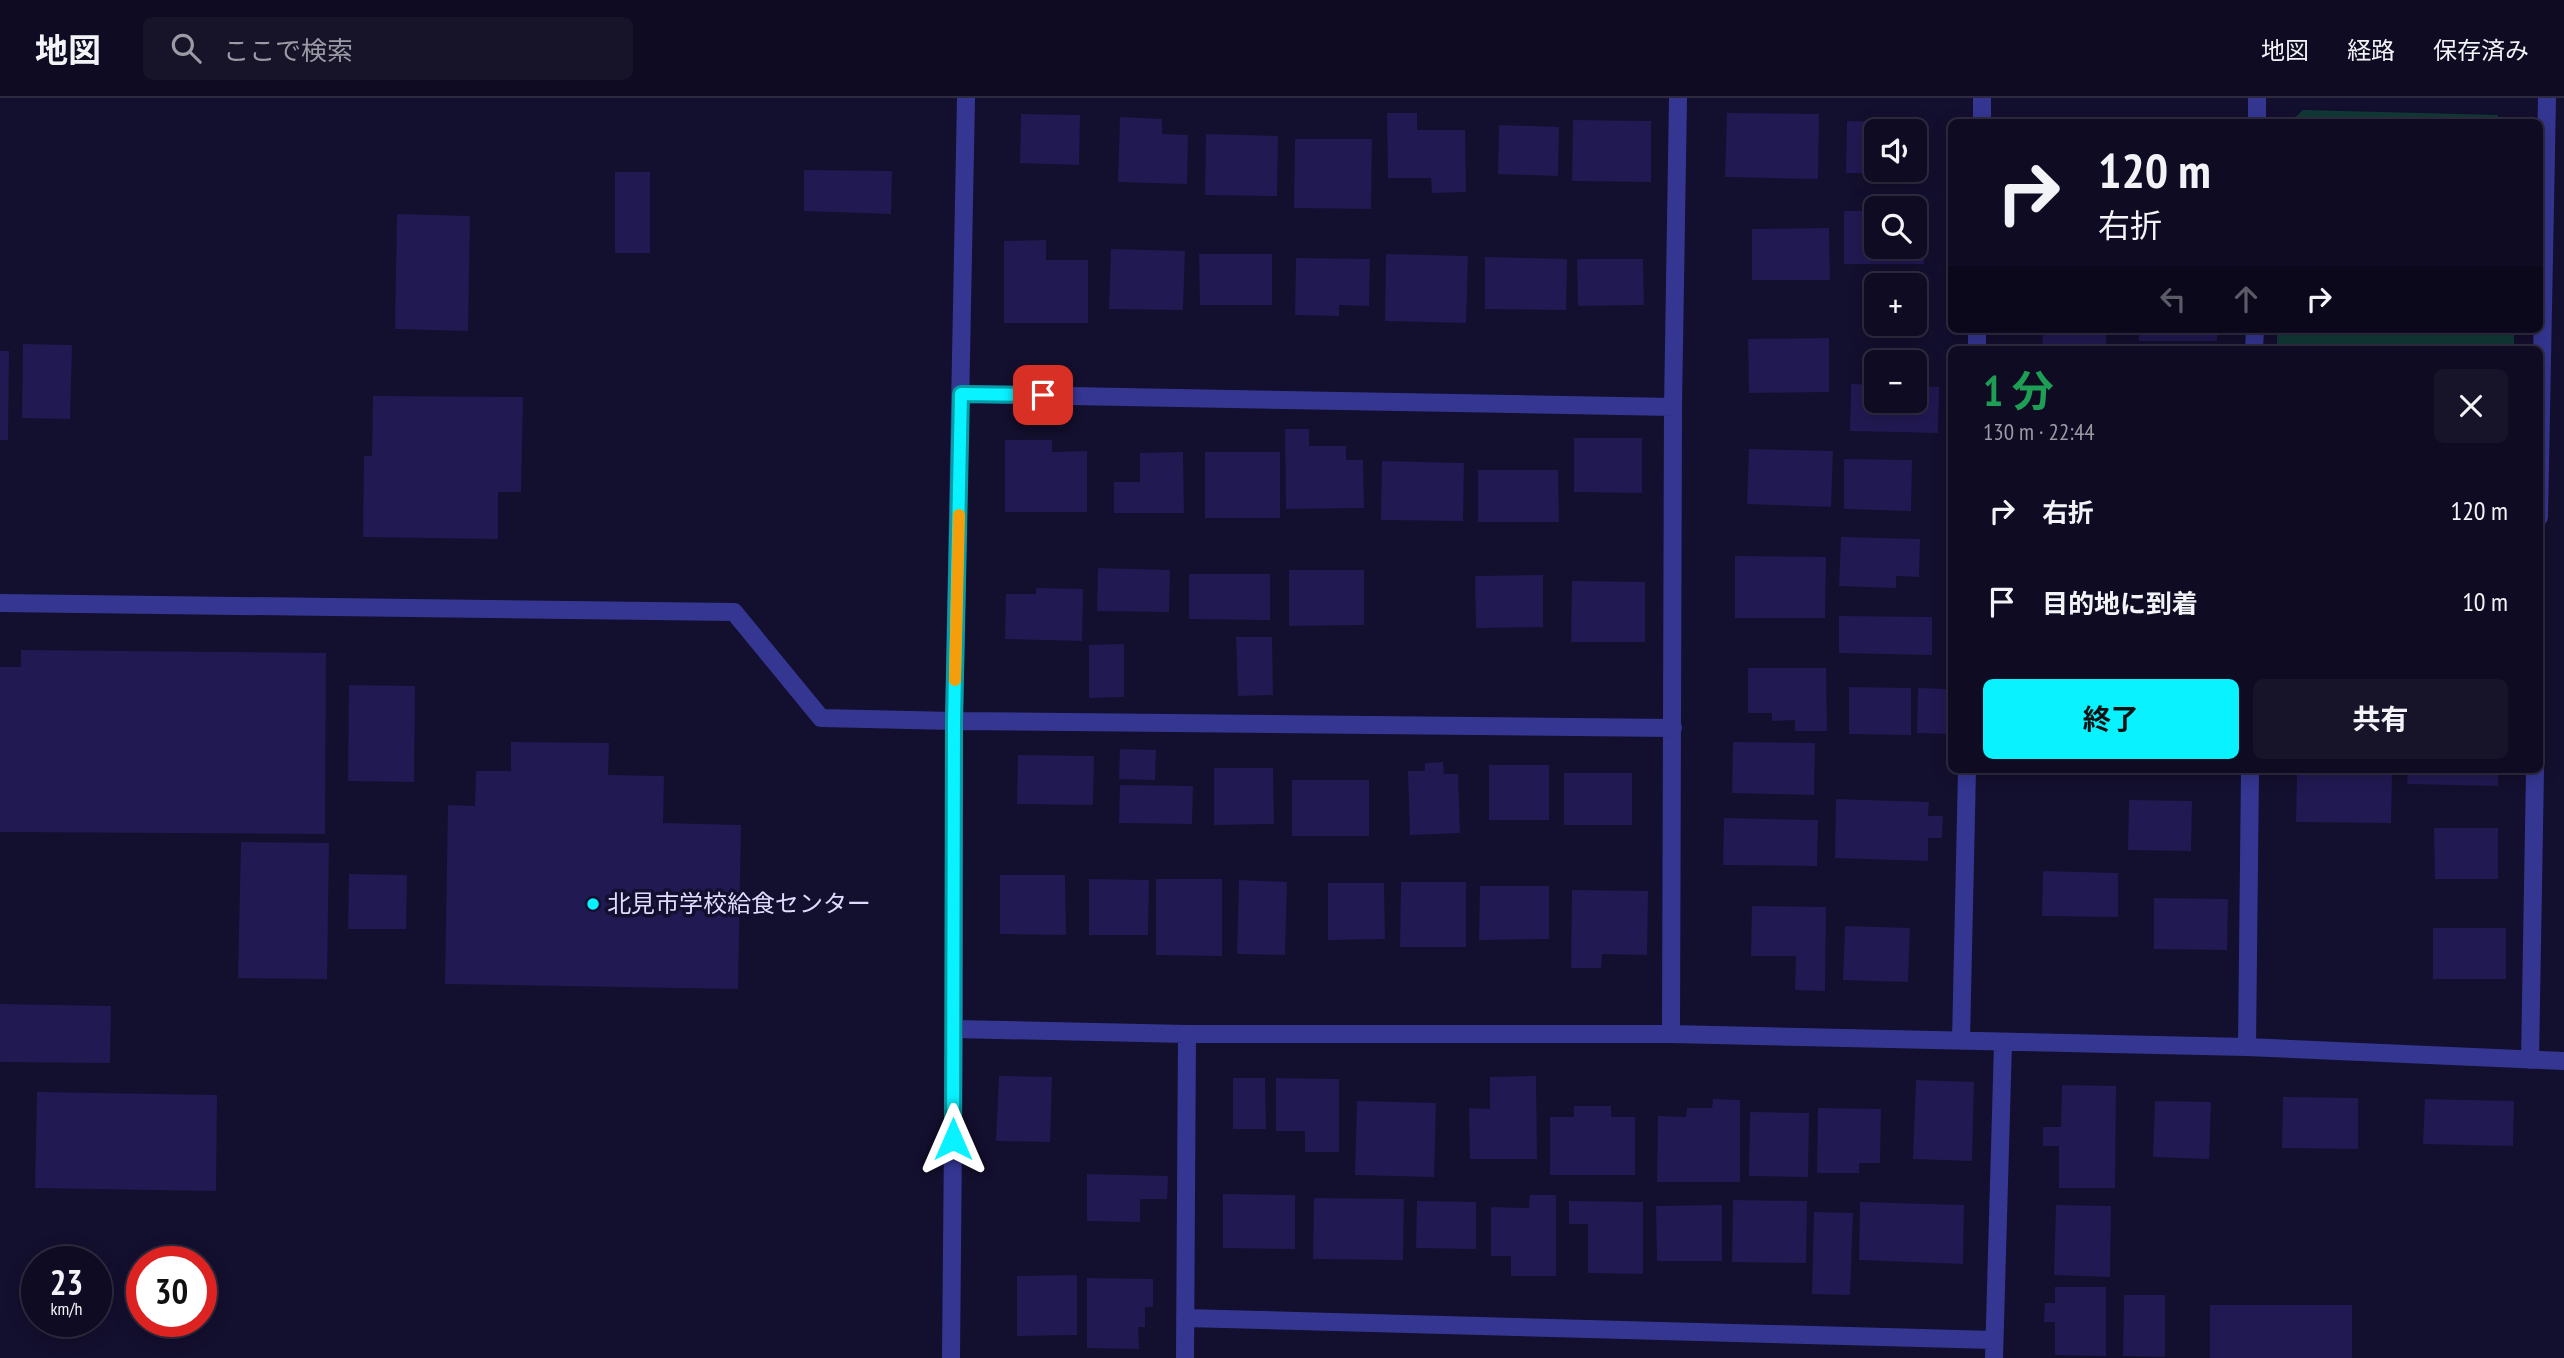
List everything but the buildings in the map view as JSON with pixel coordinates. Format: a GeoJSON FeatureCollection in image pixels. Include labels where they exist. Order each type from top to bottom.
{"type":"FeatureCollection","features":[{"type":"Feature","properties":{"kind":"street"},"geometry":{"type":"LineString","coordinates":[[951,1358],[954,722],[966,98]]}},
{"type":"Feature","properties":{"kind":"street"},"geometry":{"type":"LineString","coordinates":[[1671,1034],[1673,407],[1678,98]]}},
{"type":"Feature","properties":{"kind":"street"},"geometry":{"type":"LineString","coordinates":[[1982,98],[1982,119]]}},
{"type":"Feature","properties":{"kind":"street"},"geometry":{"type":"LineString","coordinates":[[2257,98],[2257,119]]}},
{"type":"Feature","properties":{"kind":"street"},"geometry":{"type":"LineString","coordinates":[[2543,308],[2547,98]]}},
{"type":"Feature","properties":{"kind":"street"},"geometry":{"type":"LineString","coordinates":[[961,394],[1673,407]]}},
{"type":"Feature","properties":{"kind":"street"},"geometry":{"type":"LineString","coordinates":[[0,603],[734,612],[821,718],[954,722],[1673,728]]}},
{"type":"Feature","properties":{"kind":"street"},"geometry":{"type":"LineString","coordinates":[[1961,1041],[1967,773]]}},
{"type":"Feature","properties":{"kind":"street"},"geometry":{"type":"LineString","coordinates":[[2247,1047],[2250,773]]}},
{"type":"Feature","properties":{"kind":"street"},"geometry":{"type":"LineString","coordinates":[[2530,1060],[2535,773]]}},
{"type":"Feature","properties":{"kind":"street"},"geometry":{"type":"LineString","coordinates":[[954,1029],[1187,1034],[1671,1034],[2247,1047],[2564,1061]]}},
{"type":"Feature","properties":{"kind":"street"},"geometry":{"type":"LineString","coordinates":[[1185,1358],[1187,1034]]}},
{"type":"Feature","properties":{"kind":"street"},"geometry":{"type":"LineString","coordinates":[[1185,1318],[1994,1349],[2003,1042]]}},
{"type":"Feature","properties":{"kind":"green space"},"geometry":{"type":"Polygon","coordinates":[[[2303,110],[2497,115],[2500,119],[2293,119],[2303,110]]]}},
{"type":"Feature","properties":{"kind":"green space"},"geometry":{"type":"Polygon","coordinates":[[[2277,333],[2514,333],[2514,346],[2277,346],[2277,333]]]}},
{"type":"Feature","properties":{"kind":"slow traffic"},"geometry":{"type":"LineString","coordinates":[[955,680],[959,515]]}},
{"type":"Feature","properties":{"kind":"place","name":"北見市学校給食センター"},"geometry":{"type":"Point","coordinates":[593,904]}},
{"type":"Feature","properties":{"kind":"route"},"geometry":{"type":"LineString","coordinates":[[953,1139],[954,722],[961,394],[1043,395]]}}]}
